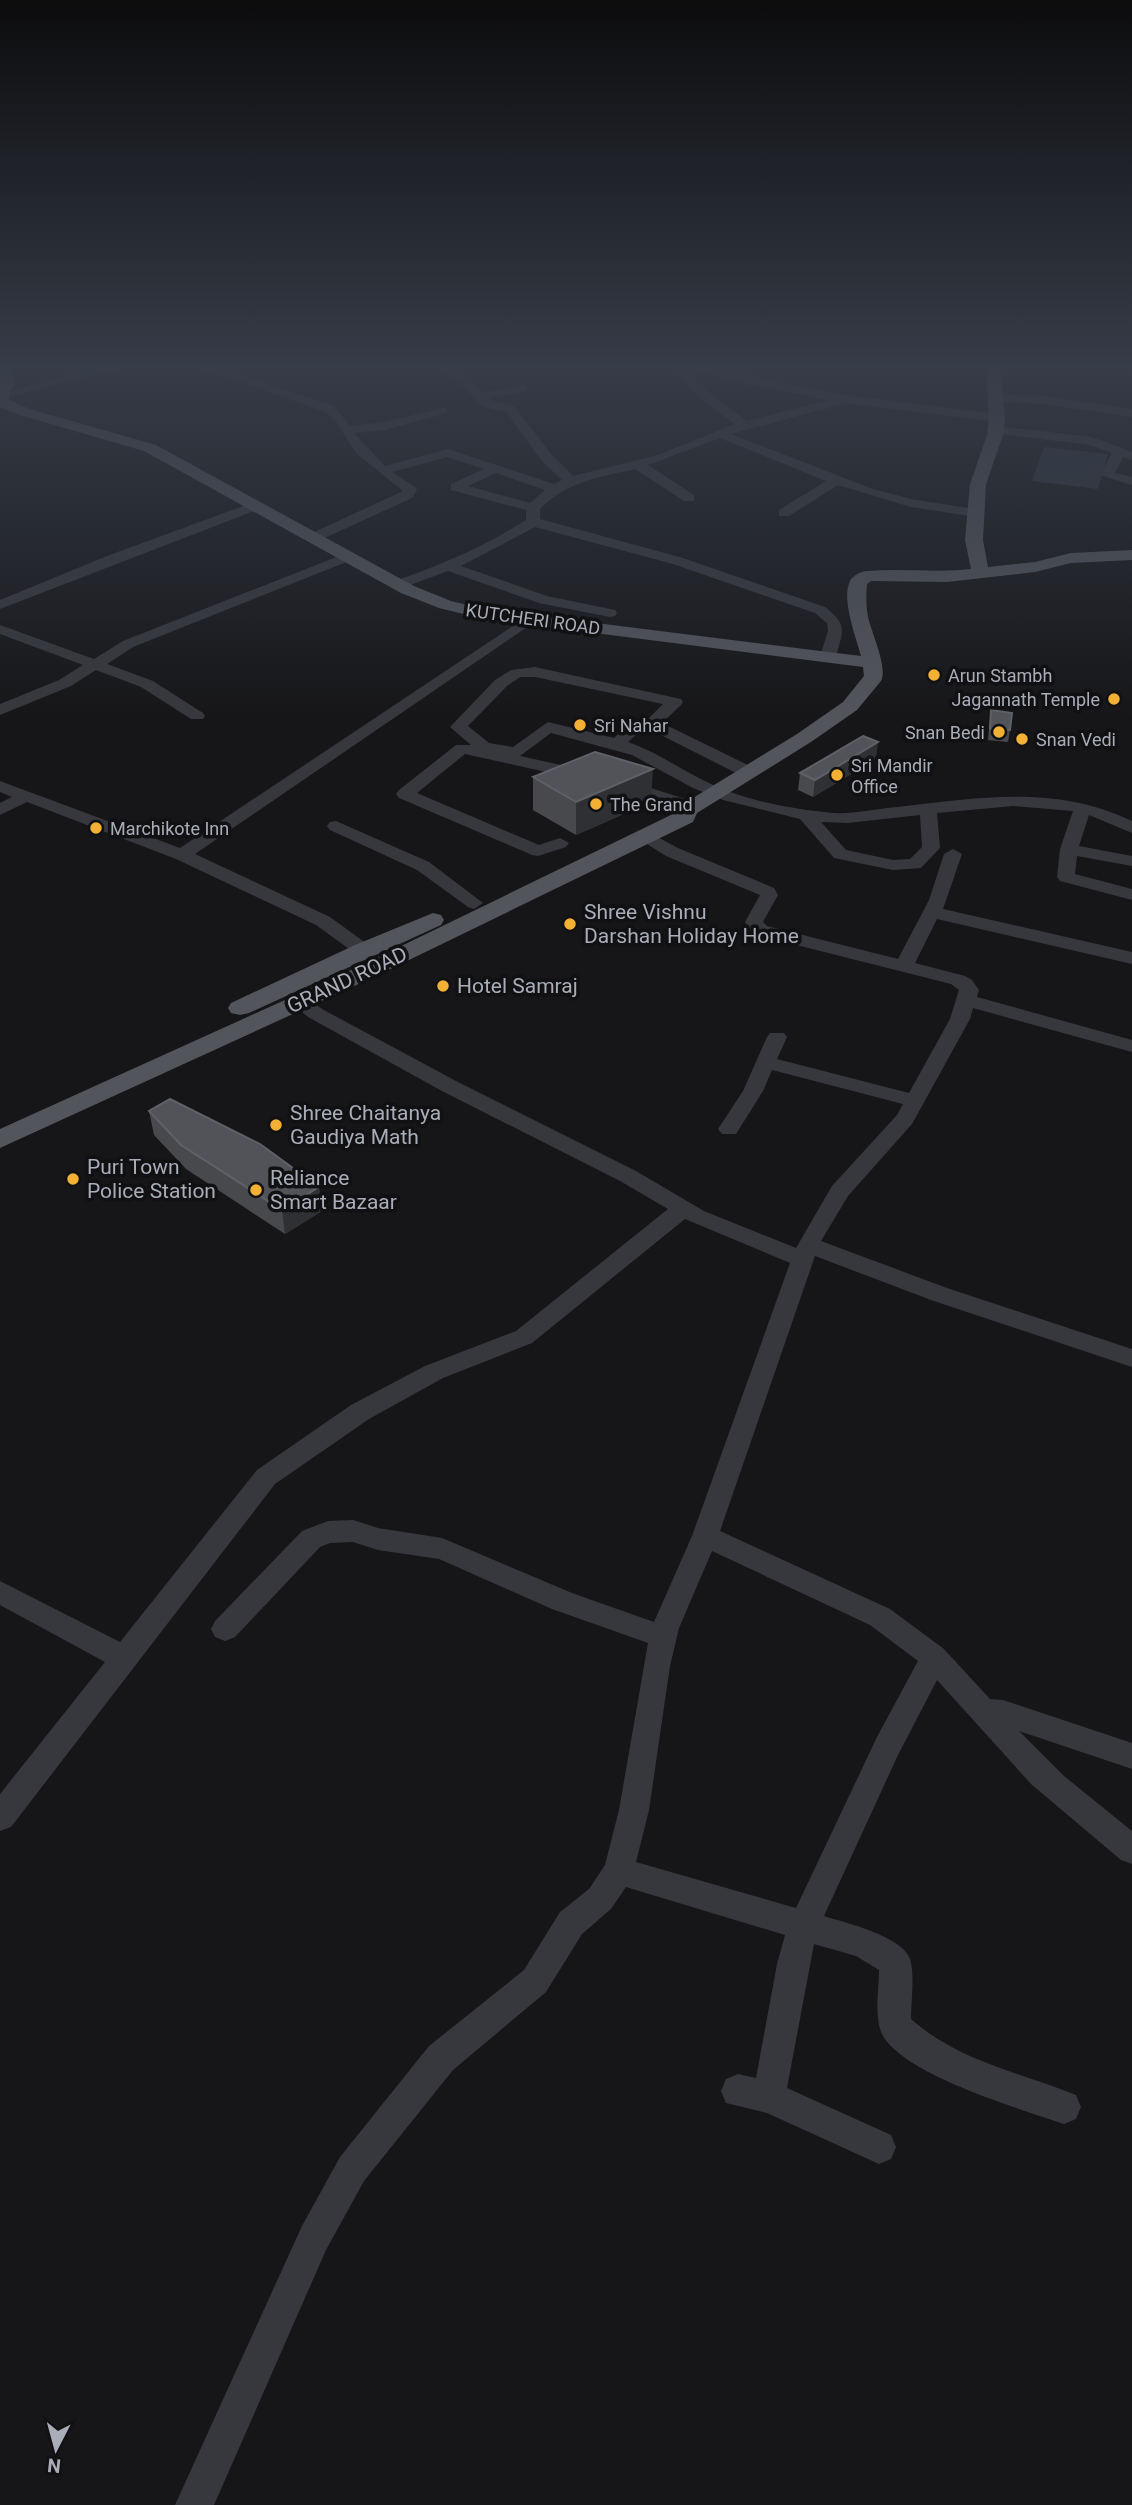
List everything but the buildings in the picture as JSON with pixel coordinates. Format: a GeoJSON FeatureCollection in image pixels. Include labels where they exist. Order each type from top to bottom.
{"type":"FeatureCollection","features":[{"type":"Feature","properties":{"kind":"main road","name":"KUTCHERI ROAD"},"geometry":{"type":"LineString","coordinates":[[217,485],[397,585],[460,609],[873,663]]}},
{"type":"Feature","properties":{"kind":"main road"},"geometry":{"type":"LineString","coordinates":[[978,485],[974,540],[981,573]]}},
{"type":"Feature","properties":{"kind":"main road"},"geometry":{"type":"LineString","coordinates":[[873,663],[860,627],[856,596],[858,582],[867,576],[947,577],[1035,567],[1071,558],[1132,555]]}},
{"type":"Feature","properties":{"kind":"main road","name":"GRAND ROAD"},"geometry":{"type":"LineString","coordinates":[[0,1139],[300,1002],[370,958],[474,903],[670,811],[690,808],[804,738],[850,706],[874,677],[873,663]]}},
{"type":"Feature","properties":{"kind":"main road","name":"GRAND ROAD"},"geometry":{"type":"LineString","coordinates":[[0,1121],[648,837],[685,817],[690,808]]}},
{"type":"Feature","properties":{"kind":"street"},"geometry":{"type":"LineString","coordinates":[[313,538],[411,493],[401,485]]}},
{"type":"Feature","properties":{"kind":"street"},"geometry":{"type":"LineString","coordinates":[[461,485],[456,487],[533,515],[673,557],[820,610],[834,621],[835,631],[828,656]]}},
{"type":"Feature","properties":{"kind":"street"},"geometry":{"type":"LineString","coordinates":[[544,485],[553,488]]}},
{"type":"Feature","properties":{"kind":"street"},"geometry":{"type":"LineString","coordinates":[[397,585],[450,567],[508,539],[533,515],[553,488],[561,485]]}},
{"type":"Feature","properties":{"kind":"street"},"geometry":{"type":"LineString","coordinates":[[670,485],[690,498]]}},
{"type":"Feature","properties":{"kind":"street"},"geometry":{"type":"LineString","coordinates":[[784,513],[829,485]]}},
{"type":"Feature","properties":{"kind":"street"},"geometry":{"type":"LineString","coordinates":[[851,485],[889,498],[976,513]]}},
{"type":"Feature","properties":{"kind":"street"},"geometry":{"type":"LineString","coordinates":[[0,605],[112,559],[254,506]]}},
{"type":"Feature","properties":{"kind":"street"},"geometry":{"type":"LineString","coordinates":[[0,710],[65,683],[90,665],[128,644],[349,556]]}},
{"type":"Feature","properties":{"kind":"street"},"geometry":{"type":"LineString","coordinates":[[450,567],[544,600],[610,613]]}},
{"type":"Feature","properties":{"kind":"street"},"geometry":{"type":"LineString","coordinates":[[182,855],[528,620]]}},
{"type":"Feature","properties":{"kind":"street"},"geometry":{"type":"LineString","coordinates":[[0,629],[90,665],[147,684],[197,716]]}},
{"type":"Feature","properties":{"kind":"street"},"geometry":{"type":"LineString","coordinates":[[652,724],[675,702],[534,672],[516,673],[501,683],[458,727],[484,747],[516,752],[548,727],[615,744],[648,756],[715,792],[806,815],[839,818],[1012,799],[1083,808],[1113,817],[1132,828]]}},
{"type":"Feature","properties":{"kind":"street"},"geometry":{"type":"LineString","coordinates":[[615,744],[639,724],[652,724],[748,772]]}},
{"type":"Feature","properties":{"kind":"street"},"geometry":{"type":"LineString","coordinates":[[560,843],[538,850],[405,793],[461,748],[600,779],[690,808]]}},
{"type":"Feature","properties":{"kind":"street"},"geometry":{"type":"LineString","coordinates":[[0,786],[182,855],[323,922],[370,958]]}},
{"type":"Feature","properties":{"kind":"street"},"geometry":{"type":"LineString","coordinates":[[0,810],[26,796]]}},
{"type":"Feature","properties":{"kind":"street"},"geometry":{"type":"LineString","coordinates":[[1083,808],[1069,849],[1066,877],[1132,895]]}},
{"type":"Feature","properties":{"kind":"street"},"geometry":{"type":"LineString","coordinates":[[806,815],[839,854],[892,865],[915,864],[931,848],[928,810]]}},
{"type":"Feature","properties":{"kind":"street"},"geometry":{"type":"LineString","coordinates":[[336,826],[424,866],[474,903]]}},
{"type":"Feature","properties":{"kind":"street"},"geometry":{"type":"LineString","coordinates":[[194,2505],[314,2238],[352,2169],[441,2058],[535,1981],[571,1923],[600,1899],[619,1871],[634,1810],[663,1637],[705,1536],[805,1252],[840,1191],[905,1119],[960,1019],[969,990],[965,984],[760,930],[754,922],[769,895],[768,892],[672,852],[648,837]]}},
{"type":"Feature","properties":{"kind":"street"},"geometry":{"type":"LineString","coordinates":[[1069,849],[1132,861]]}},
{"type":"Feature","properties":{"kind":"street"},"geometry":{"type":"LineString","coordinates":[[903,967],[946,882],[953,853]]}},
{"type":"Feature","properties":{"kind":"street"},"geometry":{"type":"LineString","coordinates":[[932,912],[1132,958]]}},
{"type":"Feature","properties":{"kind":"street"},"geometry":{"type":"LineString","coordinates":[[966,1000],[1132,1046]]}},
{"type":"Feature","properties":{"kind":"street"},"geometry":{"type":"LineString","coordinates":[[300,1002],[438,1081],[593,1158],[729,1231],[939,1294],[1132,1358]]}},
{"type":"Feature","properties":{"kind":"street"},"geometry":{"type":"LineString","coordinates":[[729,1129],[753,1091],[777,1037]]}},
{"type":"Feature","properties":{"kind":"street"},"geometry":{"type":"LineString","coordinates":[[765,1062],[915,1101]]}},
{"type":"Feature","properties":{"kind":"street"},"geometry":{"type":"LineString","coordinates":[[0,1817],[266,1477],[360,1412],[434,1372],[524,1337],[684,1208]]}},
{"type":"Feature","properties":{"kind":"street"},"geometry":{"type":"LineString","coordinates":[[225,1629],[311,1539],[328,1532],[353,1531],[378,1539],[442,1549],[482,1564],[562,1601],[663,1637]]}},
{"type":"Feature","properties":{"kind":"street"},"geometry":{"type":"LineString","coordinates":[[705,1536],[880,1617],[908,1633],[1031,1765],[1132,1850]]}},
{"type":"Feature","properties":{"kind":"street"},"geometry":{"type":"LineString","coordinates":[[0,1592],[124,1658]]}},
{"type":"Feature","properties":{"kind":"street"},"geometry":{"type":"LineString","coordinates":[[879,2147],[754,2094],[804,1925],[887,1746],[934,1658]]}},
{"type":"Feature","properties":{"kind":"street"},"geometry":{"type":"LineString","coordinates":[[981,1710],[1003,1713],[1132,1756]]}},
{"type":"Feature","properties":{"kind":"street"},"geometry":{"type":"LineString","coordinates":[[619,1871],[863,1943],[895,1962],[895,2026],[908,2040],[962,2070],[1064,2107]]}},
{"type":"Feature","properties":{"kind":"shaded area"},"geometry":{"type":"Polygon","coordinates":[[[1064,485],[1099,485],[1098,489],[1064,485]]]}},
{"type":"Feature","properties":{"kind":"place","name":"Arun Stambh"},"geometry":{"type":"Point","coordinates":[934,675]}},
{"type":"Feature","properties":{"kind":"place","name":"Jagannath Temple"},"geometry":{"type":"Point","coordinates":[1114,699]}},
{"type":"Feature","properties":{"kind":"place","name":"Sri Nahar"},"geometry":{"type":"Point","coordinates":[580,725]}},
{"type":"Feature","properties":{"kind":"place","name":"Snan Bedi"},"geometry":{"type":"Point","coordinates":[999,732]}},
{"type":"Feature","properties":{"kind":"place","name":"Snan Vedi"},"geometry":{"type":"Point","coordinates":[1022,739]}},
{"type":"Feature","properties":{"kind":"place","name":"Sri Mandir Office"},"geometry":{"type":"Point","coordinates":[837,775]}},
{"type":"Feature","properties":{"kind":"place","name":"The Grand"},"geometry":{"type":"Point","coordinates":[596,804]}},
{"type":"Feature","properties":{"kind":"place","name":"Marchikote Inn"},"geometry":{"type":"Point","coordinates":[96,828]}},
{"type":"Feature","properties":{"kind":"place","name":"Shree Vishnu Darshan Holiday Home"},"geometry":{"type":"Point","coordinates":[570,924]}},
{"type":"Feature","properties":{"kind":"place","name":"Hotel Samraj"},"geometry":{"type":"Point","coordinates":[443,986]}},
{"type":"Feature","properties":{"kind":"place","name":"Shree Chaitanya Gaudiya Math"},"geometry":{"type":"Point","coordinates":[276,1125]}},
{"type":"Feature","properties":{"kind":"place","name":"Puri Town Police Station"},"geometry":{"type":"Point","coordinates":[73,1179]}},
{"type":"Feature","properties":{"kind":"place","name":"Reliance Smart Bazaar"},"geometry":{"type":"Point","coordinates":[256,1190]}}]}
